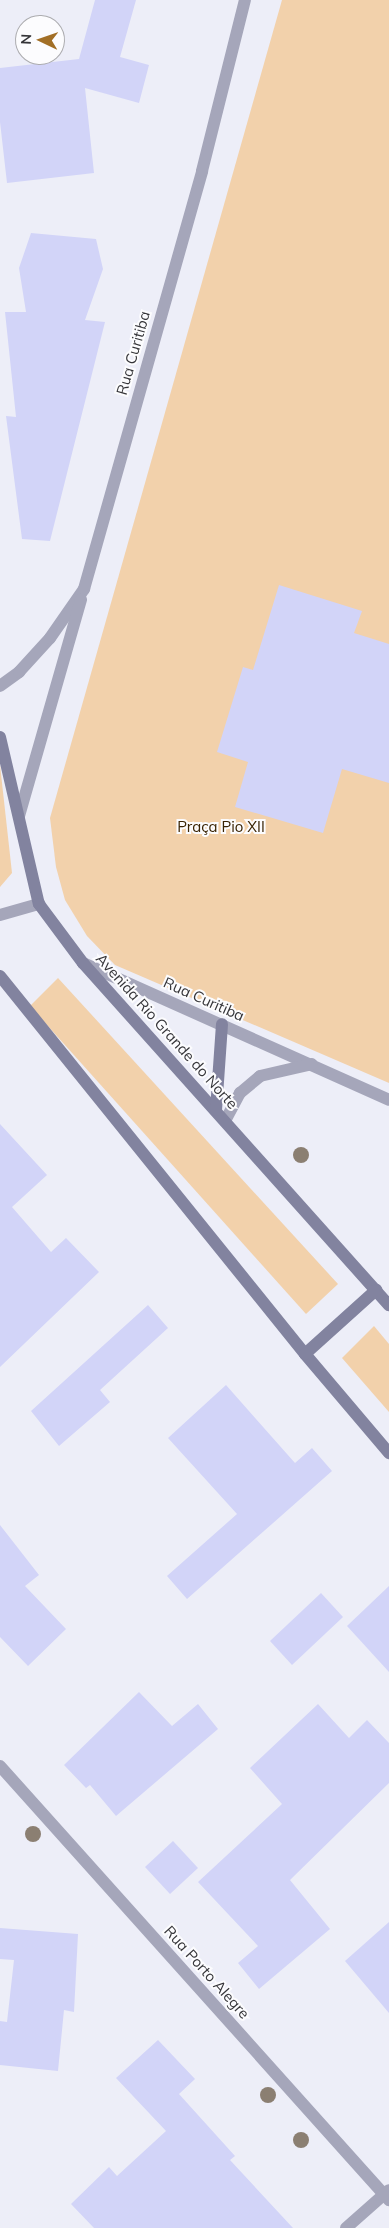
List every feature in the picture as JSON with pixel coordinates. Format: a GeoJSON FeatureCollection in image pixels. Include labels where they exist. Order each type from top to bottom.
{"type":"FeatureCollection","features":[{"type":"Feature","properties":{"kind":"main road","name":"Avenida Rio Grande do Norte"},"geometry":{"type":"LineString","coordinates":[[0,737],[39,904],[83,962],[389,1305]]}},
{"type":"Feature","properties":{"kind":"main road"},"geometry":{"type":"LineString","coordinates":[[0,976],[305,1354],[389,1453]]}},
{"type":"Feature","properties":{"kind":"main road"},"geometry":{"type":"LineString","coordinates":[[216,1110],[222,1024]]}},
{"type":"Feature","properties":{"kind":"main road"},"geometry":{"type":"LineString","coordinates":[[305,1354],[376,1290]]}},
{"type":"Feature","properties":{"kind":"street","name":"Rua Curitiba"},"geometry":{"type":"LineString","coordinates":[[0,686],[19,672],[50,638],[84,589],[202,171],[245,0]]}},
{"type":"Feature","properties":{"kind":"street"},"geometry":{"type":"LineString","coordinates":[[18,816],[84,589]]}},
{"type":"Feature","properties":{"kind":"street"},"geometry":{"type":"LineString","coordinates":[[0,915],[39,904]]}},
{"type":"Feature","properties":{"kind":"street","name":"Rua Curitiba"},"geometry":{"type":"LineString","coordinates":[[83,962],[389,1100]]}},
{"type":"Feature","properties":{"kind":"street"},"geometry":{"type":"LineString","coordinates":[[225,1121],[240,1093],[260,1076],[282,1068],[312,1064]]}},
{"type":"Feature","properties":{"kind":"street","name":"Rua Porto Alegre"},"geometry":{"type":"LineString","coordinates":[[0,1766],[387,2195]]}},
{"type":"Feature","properties":{"kind":"street"},"geometry":{"type":"LineString","coordinates":[[346,2228],[387,2195]]}},
{"type":"Feature","properties":{"kind":"green space","name":"Praça Pio XII"},"geometry":{"type":"Polygon","coordinates":[[[282,0],[389,0],[389,1083],[115,965],[87,936],[65,900],[56,867],[50,818],[282,0]]]}},
{"type":"Feature","properties":{"kind":"green space"},"geometry":{"type":"Polygon","coordinates":[[[0,765],[12,873],[0,887],[0,765]]]}},
{"type":"Feature","properties":{"kind":"green space"},"geometry":{"type":"Polygon","coordinates":[[[58,978],[338,1284],[306,1314],[30,1006],[58,978]]]}},
{"type":"Feature","properties":{"kind":"green space"},"geometry":{"type":"Polygon","coordinates":[[[374,1326],[389,1344],[389,1412],[342,1358],[374,1326]]]}},
{"type":"Feature","properties":{"kind":"building"},"geometry":{"type":"Polygon","coordinates":[[[95,0],[136,0],[120,57],[149,65],[139,103],[85,88],[94,173],[7,183],[0,122],[0,68],[26,65],[65,65],[65,61],[79,59],[95,0]]]}},
{"type":"Feature","properties":{"kind":"building"},"geometry":{"type":"Polygon","coordinates":[[[31,233],[96,239],[103,269],[85,320],[105,322],[50,541],[22,539],[6,416],[16,417],[5,312],[26,312],[19,268],[31,233]]]}},
{"type":"Feature","properties":{"kind":"building"},"geometry":{"type":"Polygon","coordinates":[[[279,585],[362,611],[354,633],[389,644],[389,783],[342,769],[323,833],[235,807],[248,762],[217,752],[243,667],[253,670],[279,585]]]}},
{"type":"Feature","properties":{"kind":"building"},"geometry":{"type":"Polygon","coordinates":[[[0,1124],[47,1175],[12,1207],[51,1252],[66,1238],[99,1272],[0,1367],[0,1124]]]}},
{"type":"Feature","properties":{"kind":"building"},"geometry":{"type":"Polygon","coordinates":[[[148,1305],[168,1328],[100,1390],[110,1402],[59,1446],[31,1411],[148,1305]]]}},
{"type":"Feature","properties":{"kind":"building"},"geometry":{"type":"Polygon","coordinates":[[[226,1385],[295,1463],[312,1448],[332,1471],[187,1599],[167,1576],[237,1514],[168,1438],[226,1385]]]}},
{"type":"Feature","properties":{"kind":"building"},"geometry":{"type":"Polygon","coordinates":[[[0,1525],[39,1575],[25,1586],[66,1629],[28,1666],[0,1637],[0,1525]]]}},
{"type":"Feature","properties":{"kind":"building"},"geometry":{"type":"Polygon","coordinates":[[[389,1586],[389,1672],[347,1626],[389,1586]]]}},
{"type":"Feature","properties":{"kind":"building"},"geometry":{"type":"Polygon","coordinates":[[[321,1593],[343,1617],[292,1665],[270,1641],[321,1593]]]}},
{"type":"Feature","properties":{"kind":"building"},"geometry":{"type":"Polygon","coordinates":[[[139,1692],[172,1726],[198,1704],[218,1729],[116,1816],[90,1785],[86,1788],[64,1765],[139,1692]]]}},
{"type":"Feature","properties":{"kind":"building"},"geometry":{"type":"Polygon","coordinates":[[[318,1704],[349,1738],[367,1720],[389,1743],[389,1783],[290,1880],[330,1929],[259,1989],[238,1963],[258,1946],[198,1882],[282,1804],[250,1768],[318,1704]]]}},
{"type":"Feature","properties":{"kind":"building"},"geometry":{"type":"Polygon","coordinates":[[[173,1841],[198,1868],[170,1894],[145,1867],[173,1841]]]}},
{"type":"Feature","properties":{"kind":"building"},"geometry":{"type":"Polygon","coordinates":[[[389,1922],[389,2013],[345,1961],[389,1922]]]}},
{"type":"Feature","properties":{"kind":"building"},"geometry":{"type":"Polygon","coordinates":[[[0,1928],[78,1934],[74,2012],[64,2010],[58,2071],[0,2065],[0,2021],[7,2022],[14,1960],[0,1959],[0,1928]]]}},
{"type":"Feature","properties":{"kind":"building"},"geometry":{"type":"Polygon","coordinates":[[[158,2040],[195,2079],[179,2094],[235,2156],[230,2160],[293,2228],[94,2228],[71,2204],[109,2167],[117,2176],[166,2131],[116,2078],[158,2040]]]}}]}
